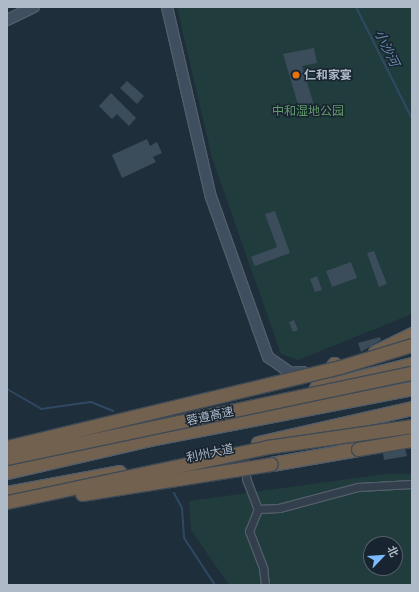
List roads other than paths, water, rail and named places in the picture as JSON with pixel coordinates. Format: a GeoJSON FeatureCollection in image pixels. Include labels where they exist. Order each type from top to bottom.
{"type":"FeatureCollection","features":[{"type":"Feature","properties":{"kind":"highway"},"geometry":{"type":"LineString","coordinates":[[375,352],[412,334]]}},
{"type":"Feature","properties":{"kind":"highway"},"geometry":{"type":"LineString","coordinates":[[7,447],[340,367],[412,345]]}},
{"type":"Feature","properties":{"kind":"highway"},"geometry":{"type":"LineString","coordinates":[[285,412],[316,388],[335,362]]}},
{"type":"Feature","properties":{"kind":"highway"},"geometry":{"type":"LineString","coordinates":[[316,388],[412,364]]}},
{"type":"Feature","properties":{"kind":"highway","name":"蓉遵高速"},"geometry":{"type":"LineString","coordinates":[[7,458],[412,374]]}},
{"type":"Feature","properties":{"kind":"highway","name":"利州大道"},"geometry":{"type":"LineString","coordinates":[[7,472],[285,412],[412,388]]}},
{"type":"Feature","properties":{"kind":"highway","name":"利州大道"},"geometry":{"type":"LineString","coordinates":[[7,493],[262,442],[412,408]]}},
{"type":"Feature","properties":{"kind":"highway"},"geometry":{"type":"LineString","coordinates":[[7,503],[267,447],[412,426]]}},
{"type":"Feature","properties":{"kind":"highway"},"geometry":{"type":"LineString","coordinates":[[262,442],[390,440],[412,435]]}},
{"type":"Feature","properties":{"kind":"highway"},"geometry":{"type":"LineString","coordinates":[[390,440],[412,445]]}},
{"type":"Feature","properties":{"kind":"highway"},"geometry":{"type":"LineString","coordinates":[[7,503],[412,440]]}},
{"type":"Feature","properties":{"kind":"main road"},"geometry":{"type":"LineString","coordinates":[[7,20],[34,7]]}},
{"type":"Feature","properties":{"kind":"main road"},"geometry":{"type":"LineString","coordinates":[[167,7],[211,197],[268,356],[291,373],[375,352]]}},
{"type":"Feature","properties":{"kind":"street"},"geometry":{"type":"LineString","coordinates":[[241,446],[247,482],[258,509],[249,531],[263,568],[265,585]]}},
{"type":"Feature","properties":{"kind":"street"},"geometry":{"type":"LineString","coordinates":[[258,509],[279,508],[358,487],[412,484]]}},
{"type":"Feature","properties":{"kind":"waterway","name":"小沙河"},"geometry":{"type":"LineString","coordinates":[[356,7],[412,119]]}},
{"type":"Feature","properties":{"kind":"waterway"},"geometry":{"type":"LineString","coordinates":[[7,389],[41,409],[91,402],[113,411]]}},
{"type":"Feature","properties":{"kind":"waterway"},"geometry":{"type":"LineString","coordinates":[[174,493],[182,508],[184,538],[215,585]]}},
{"type":"Feature","properties":{"kind":"place","name":"仁和家宴"},"geometry":{"type":"Point","coordinates":[296,75]}},
{"type":"Feature","properties":{"kind":"park label","name":"中和湿地公园"},"geometry":{"type":"Point","coordinates":[308,111]}}]}
